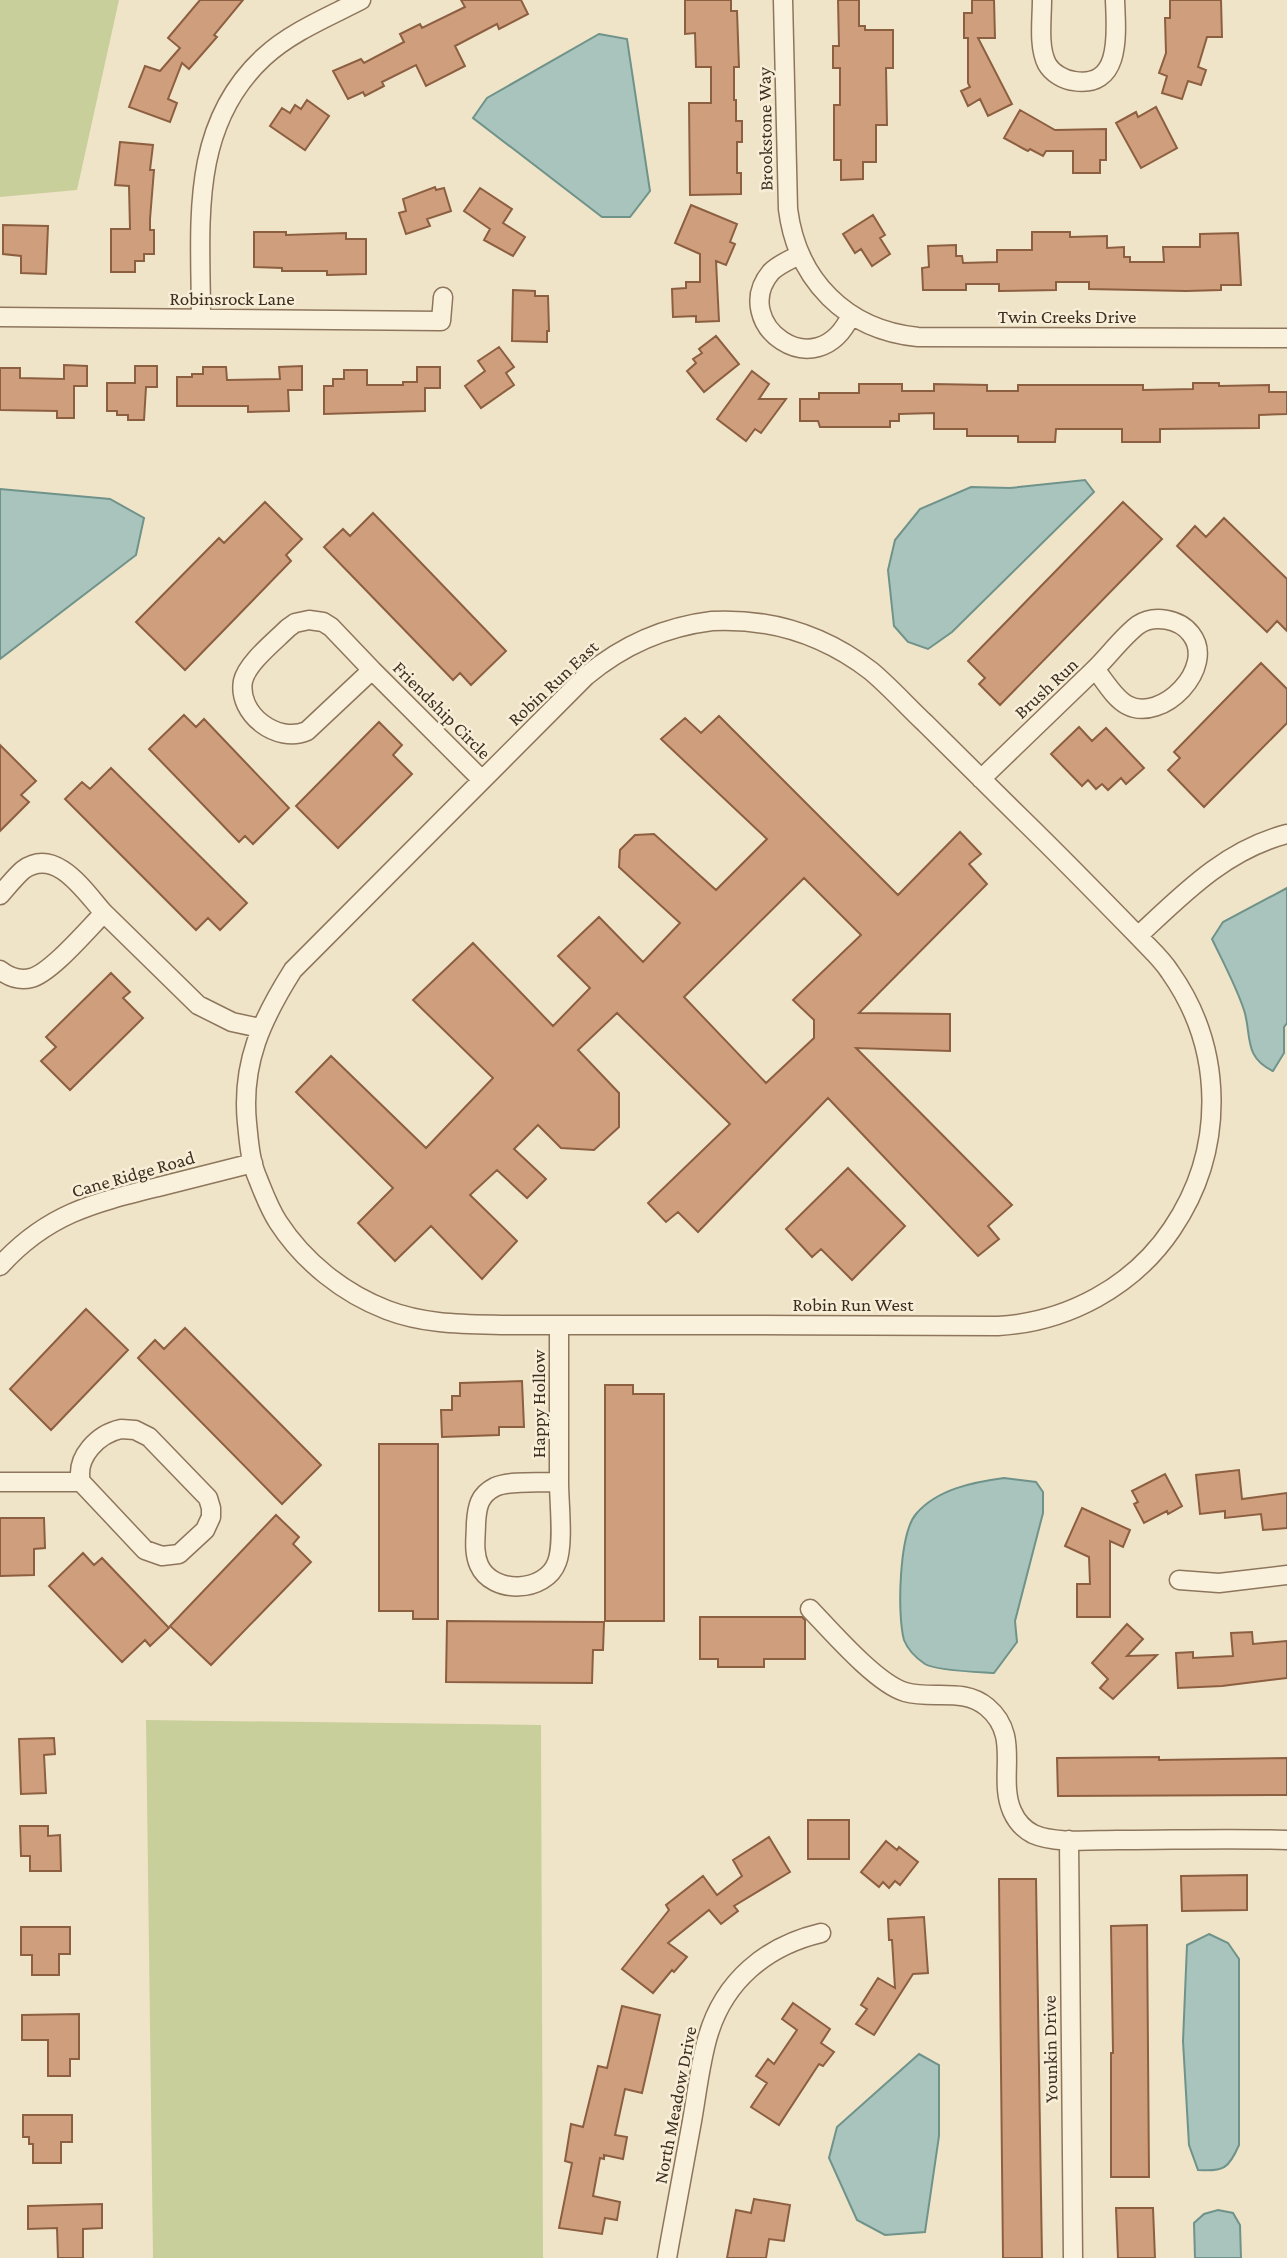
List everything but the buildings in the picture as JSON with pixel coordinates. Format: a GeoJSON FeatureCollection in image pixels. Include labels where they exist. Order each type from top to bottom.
{"type":"FeatureCollection","features":[{"type":"Feature","properties":{"kind":"street"},"geometry":{"type":"LineString","coordinates":[[201,319],[204,176],[209,147],[218,120],[243,79],[263,57],[294,35],[361,0]]}},
{"type":"Feature","properties":{"kind":"street","name":"Brookstone Way"},"geometry":{"type":"LineString","coordinates":[[783,0],[788,209],[799,255],[821,288]]}},
{"type":"Feature","properties":{"kind":"street"},"geometry":{"type":"LineString","coordinates":[[1042,0],[1043,45],[1047,64],[1062,77],[1080,82],[1099,77],[1112,63],[1116,45],[1115,0]]}},
{"type":"Feature","properties":{"kind":"street"},"geometry":{"type":"LineString","coordinates":[[799,255],[772,271],[761,293],[761,310],[770,331],[791,346],[802,349],[817,348],[830,343],[839,335],[851,315]]}},
{"type":"Feature","properties":{"kind":"street","name":"Twin Creeks Drive"},"geometry":{"type":"LineString","coordinates":[[821,288],[851,315],[888,331],[918,337],[1287,338]]}},
{"type":"Feature","properties":{"kind":"street","name":"Robinsrock Lane"},"geometry":{"type":"LineString","coordinates":[[0,317],[441,321],[443,297]]}},
{"type":"Feature","properties":{"kind":"street","name":"Brush Run"},"geometry":{"type":"LineString","coordinates":[[981,779],[1139,624],[1154,618],[1179,622],[1196,641],[1199,657],[1191,679],[1163,705],[1146,709],[1128,705],[1120,700],[1096,669]]}},
{"type":"Feature","properties":{"kind":"street","name":"Friendship Circle"},"geometry":{"type":"LineString","coordinates":[[372,670],[307,731],[299,734],[282,734],[267,728],[246,705],[243,696],[243,682],[251,666],[288,628],[305,621],[318,621],[331,627],[482,780]]}},
{"type":"Feature","properties":{"kind":"street","name":"Robin Run East"},"geometry":{"type":"LineString","coordinates":[[253,1163],[247,1134],[246,1095],[253,1047],[282,985],[305,955],[586,676],[607,659],[639,640],[666,630],[693,624],[741,621],[778,626],[815,637],[841,650],[879,677],[1124,919],[1138,936]]}},
{"type":"Feature","properties":{"kind":"street"},"geometry":{"type":"LineString","coordinates":[[1138,936],[1194,884],[1225,861],[1259,843],[1287,834]]}},
{"type":"Feature","properties":{"kind":"street"},"geometry":{"type":"LineString","coordinates":[[0,895],[24,870],[38,864],[58,867],[71,875],[104,913],[198,1005],[232,1022],[260,1028]]}},
{"type":"Feature","properties":{"kind":"street"},"geometry":{"type":"LineString","coordinates":[[0,970],[19,979],[37,976],[72,947],[104,913]]}},
{"type":"Feature","properties":{"kind":"street","name":"Robin Run West"},"geometry":{"type":"LineString","coordinates":[[253,1163],[254,1172],[278,1223],[322,1272],[370,1303],[405,1316],[432,1322],[559,1325],[1007,1325],[1063,1313],[1089,1303],[1114,1288],[1143,1265],[1179,1221],[1196,1187],[1212,1123],[1212,1085],[1208,1057],[1197,1021],[1170,971],[1138,936]]}},
{"type":"Feature","properties":{"kind":"street","name":"Cane Ridge Road"},"geometry":{"type":"LineString","coordinates":[[0,1265],[40,1231],[94,1203],[253,1163]]}},
{"type":"Feature","properties":{"kind":"street","name":"Happy Hollow"},"geometry":{"type":"LineString","coordinates":[[559,1325],[560,1552],[554,1570],[540,1582],[530,1585],[503,1585],[489,1578],[480,1567],[475,1552],[477,1506],[482,1498],[488,1491],[500,1485],[559,1482]]}},
{"type":"Feature","properties":{"kind":"street"},"geometry":{"type":"LineString","coordinates":[[0,1482],[81,1482],[152,1555],[166,1557],[179,1554],[202,1534],[211,1517],[211,1508],[205,1494],[149,1437],[135,1430],[121,1429],[110,1432],[96,1443],[82,1458],[79,1467],[81,1482]]}},
{"type":"Feature","properties":{"kind":"street"},"geometry":{"type":"LineString","coordinates":[[1179,1580],[1219,1583],[1287,1575]]}},
{"type":"Feature","properties":{"kind":"street"},"geometry":{"type":"LineString","coordinates":[[810,1609],[872,1672],[892,1686],[915,1694],[965,1696],[990,1709],[1001,1722],[1007,1738],[1008,1800],[1015,1819],[1035,1835],[1069,1840],[1287,1840]]}},
{"type":"Feature","properties":{"kind":"street","name":"Younkin Drive"},"geometry":{"type":"LineString","coordinates":[[1069,1840],[1073,2258]]}},
{"type":"Feature","properties":{"kind":"street","name":"North Meadow Drive"},"geometry":{"type":"LineString","coordinates":[[667,2258],[708,2037],[722,2001],[745,1971],[768,1954],[793,1941],[821,1933]]}},
{"type":"Feature","properties":{"kind":"green space"},"geometry":{"type":"Polygon","coordinates":[[[0,0],[119,0],[77,190],[0,197],[0,0]]]}},
{"type":"Feature","properties":{"kind":"green space"},"geometry":{"type":"Polygon","coordinates":[[[146,1720],[541,1725],[543,2258],[153,2258],[146,1720]]]}},
{"type":"Feature","properties":{"kind":"water"},"geometry":{"type":"Polygon","coordinates":[[[599,34],[627,39],[650,191],[630,217],[602,217],[473,118],[487,98],[599,34]]]}},
{"type":"Feature","properties":{"kind":"water"},"geometry":{"type":"Polygon","coordinates":[[[1085,480],[1094,492],[952,632],[928,649],[908,642],[894,626],[888,570],[895,540],[920,509],[971,487],[1010,488],[1085,480]]]}},
{"type":"Feature","properties":{"kind":"water"},"geometry":{"type":"Polygon","coordinates":[[[0,489],[110,499],[144,518],[136,555],[0,659],[0,489]]]}},
{"type":"Feature","properties":{"kind":"water"},"geometry":{"type":"Polygon","coordinates":[[[1287,888],[1287,1023],[1284,1027],[1284,1053],[1273,1071],[1263,1065],[1253,1052],[1241,1001],[1212,939],[1223,922],[1287,888]]]}},
{"type":"Feature","properties":{"kind":"water"},"geometry":{"type":"Polygon","coordinates":[[[1004,1478],[1036,1482],[1043,1492],[1043,1513],[1015,1621],[1017,1642],[994,1673],[948,1670],[925,1664],[908,1647],[902,1628],[901,1575],[910,1524],[916,1514],[934,1498],[957,1488],[1004,1478]]]}},
{"type":"Feature","properties":{"kind":"water"},"geometry":{"type":"Polygon","coordinates":[[[1209,1934],[1228,1943],[1239,1959],[1239,2145],[1232,2159],[1224,2167],[1198,2170],[1189,2145],[1183,2041],[1187,1945],[1209,1934]]]}},
{"type":"Feature","properties":{"kind":"water"},"geometry":{"type":"Polygon","coordinates":[[[919,2054],[939,2065],[939,2136],[925,2232],[885,2235],[857,2220],[829,2158],[837,2127],[919,2054]]]}},
{"type":"Feature","properties":{"kind":"water"},"geometry":{"type":"Polygon","coordinates":[[[1218,2210],[1233,2213],[1240,2225],[1241,2258],[1195,2258],[1194,2223],[1204,2214],[1218,2210]]]}}]}
